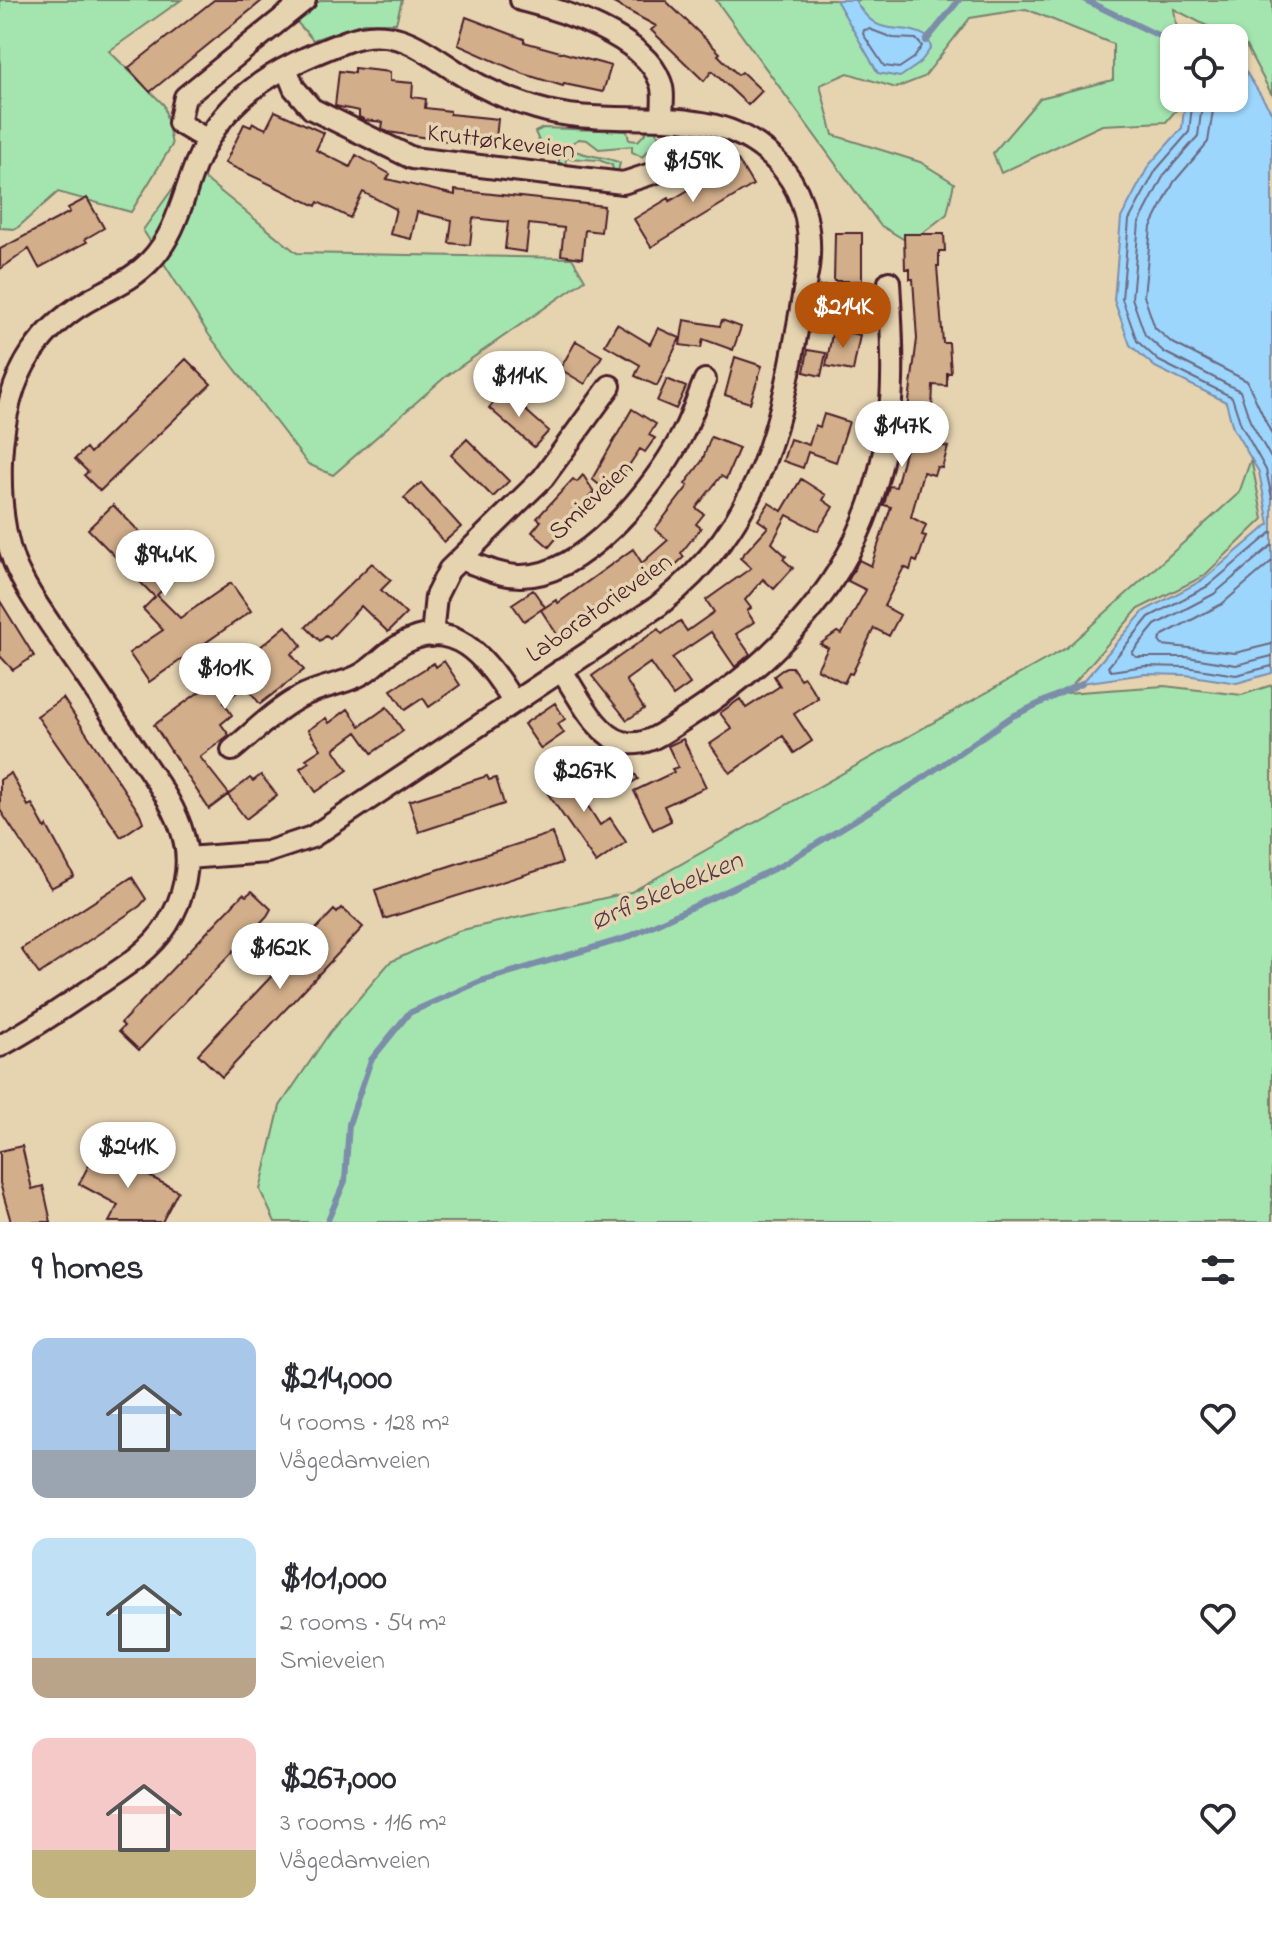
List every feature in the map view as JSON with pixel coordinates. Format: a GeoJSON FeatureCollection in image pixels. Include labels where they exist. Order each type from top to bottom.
{"type":"FeatureCollection","features":[{"type":"Feature","properties":{"kind":"street"},"geometry":{"type":"LineString","coordinates":[[206,139],[179,123],[185,97],[305,0]]}},
{"type":"Feature","properties":{"kind":"street"},"geometry":{"type":"LineString","coordinates":[[521,0],[592,23],[641,57],[660,79],[662,119]]}},
{"type":"Feature","properties":{"kind":"street","name":"Laboratorieveien"},"geometry":{"type":"LineString","coordinates":[[0,1046],[42,1022],[135,958],[158,937],[179,902],[187,858],[179,823],[158,783],[22,578],[4,525],[1,478],[6,417],[23,366],[43,338],[70,312],[132,277],[159,251],[173,228],[206,139],[235,101],[286,68],[352,39],[382,35],[407,40],[475,83],[531,107],[569,115],[693,120],[732,130],[762,148],[783,169],[801,199],[810,255],[767,456],[735,523],[705,564],[674,592],[312,837],[267,852],[187,858]]}},
{"type":"Feature","properties":{"kind":"street","name":"Kruttørkeveien"},"geometry":{"type":"LineString","coordinates":[[286,68],[294,88],[312,109],[412,158],[623,183],[657,172],[687,147]]}},
{"type":"Feature","properties":{"kind":"street"},"geometry":{"type":"LineString","coordinates":[[561,670],[608,735],[623,743],[641,744],[709,704],[790,637],[831,585],[856,537],[875,486],[893,406],[894,359],[889,282]]}},
{"type":"Feature","properties":{"kind":"street","name":"Smieveien"},"geometry":{"type":"LineString","coordinates":[[460,559],[517,576],[547,572],[575,558],[622,516],[655,478],[685,428],[705,380]]}},
{"type":"Feature","properties":{"kind":"street","name":"Smieveien"},"geometry":{"type":"LineString","coordinates":[[432,636],[433,609],[440,585],[460,559],[543,478],[610,386]]}},
{"type":"Feature","properties":{"kind":"street"},"geometry":{"type":"LineString","coordinates":[[232,750],[302,695],[350,680],[406,642],[432,636],[460,641],[476,651],[497,674],[513,702]]}},
{"type":"Feature","properties":{"kind":"green space"},"geometry":{"type":"Polygon","coordinates":[[[0,0],[181,0],[109,51],[164,105],[172,145],[131,212],[58,192],[16,229],[0,228],[0,0]]]}},
{"type":"Feature","properties":{"kind":"green space"},"geometry":{"type":"Polygon","coordinates":[[[322,0],[402,0],[396,23],[363,23],[313,40],[295,20],[306,8],[322,0]]]}},
{"type":"Feature","properties":{"kind":"green space"},"geometry":{"type":"Polygon","coordinates":[[[716,0],[1272,0],[1272,95],[1248,50],[1248,24],[1203,24],[1174,9],[1176,24],[1160,24],[1160,112],[1174,112],[1166,122],[1102,125],[1001,173],[993,153],[1040,98],[1113,80],[1113,44],[1026,9],[970,18],[924,77],[896,88],[848,73],[820,85],[833,135],[920,162],[954,183],[947,214],[910,243],[880,225],[716,0]]]}},
{"type":"Feature","properties":{"kind":"green space"},"geometry":{"type":"Polygon","coordinates":[[[543,128],[627,131],[629,140],[638,141],[649,129],[657,129],[661,138],[642,157],[632,152],[632,146],[599,149],[587,140],[579,139],[572,143],[573,150],[620,163],[618,171],[599,160],[566,158],[565,166],[559,165],[559,157],[543,155],[539,150],[535,132],[543,128]]]}},
{"type":"Feature","properties":{"kind":"green space"},"geometry":{"type":"Polygon","coordinates":[[[189,166],[297,253],[572,258],[585,280],[445,377],[333,475],[308,464],[209,335],[143,230],[189,166]]]}},
{"type":"Feature","properties":{"kind":"green space"},"geometry":{"type":"Polygon","coordinates":[[[1251,459],[1263,519],[1204,576],[1138,609],[1065,693],[1164,686],[1242,695],[1272,685],[1272,1222],[275,1222],[260,1190],[280,1106],[330,1032],[390,962],[458,931],[631,892],[1066,648],[1239,493],[1251,459]]]}},
{"type":"Feature","properties":{"kind":"water"},"geometry":{"type":"Polygon","coordinates":[[[836,0],[855,0],[872,21],[928,37],[931,48],[919,64],[900,77],[878,73],[836,0]]]}},
{"type":"Feature","properties":{"kind":"water"},"geometry":{"type":"Polygon","coordinates":[[[1248,75],[1272,113],[1272,673],[1237,683],[1186,675],[1145,674],[1082,683],[1144,611],[1203,580],[1269,524],[1259,472],[1233,428],[1226,402],[1155,367],[1130,345],[1114,300],[1121,218],[1149,165],[1182,128],[1184,112],[1248,112],[1248,75]]]}},
{"type":"Feature","properties":{"kind":"building"},"geometry":{"type":"Polygon","coordinates":[[[214,0],[263,0],[150,92],[128,68],[214,0]]]}},
{"type":"Feature","properties":{"kind":"building"},"geometry":{"type":"Polygon","coordinates":[[[608,0],[665,0],[720,53],[718,55],[738,75],[742,72],[762,91],[748,105],[712,71],[704,81],[651,30],[656,26],[608,0]]]}},
{"type":"Feature","properties":{"kind":"building"},"geometry":{"type":"Polygon","coordinates":[[[466,17],[524,39],[524,42],[611,66],[603,92],[563,86],[524,74],[458,45],[466,17]]]}},
{"type":"Feature","properties":{"kind":"building"},"geometry":{"type":"Polygon","coordinates":[[[354,68],[390,72],[390,81],[413,83],[412,97],[426,99],[425,108],[498,119],[495,148],[388,132],[382,129],[383,122],[365,120],[359,117],[359,111],[335,106],[339,71],[354,73],[354,68]]]}},
{"type":"Feature","properties":{"kind":"building"},"geometry":{"type":"Polygon","coordinates":[[[275,111],[324,133],[316,150],[350,167],[356,155],[390,174],[387,179],[455,195],[455,190],[604,206],[601,232],[585,230],[582,258],[561,255],[564,228],[529,224],[526,252],[505,249],[508,222],[473,218],[470,245],[449,243],[452,220],[417,212],[411,239],[390,234],[396,209],[363,192],[350,218],[318,202],[316,206],[225,163],[244,124],[251,127],[253,123],[266,129],[275,111]]]}},
{"type":"Feature","properties":{"kind":"building"},"geometry":{"type":"Polygon","coordinates":[[[738,160],[753,185],[651,247],[634,219],[738,160]]]}},
{"type":"Feature","properties":{"kind":"building"},"geometry":{"type":"Polygon","coordinates":[[[87,198],[104,228],[85,239],[87,242],[39,268],[29,249],[0,269],[0,249],[70,212],[68,208],[87,198]]]}},
{"type":"Feature","properties":{"kind":"building"},"geometry":{"type":"Polygon","coordinates":[[[835,233],[862,233],[862,281],[834,281],[835,233]]]}},
{"type":"Feature","properties":{"kind":"building"},"geometry":{"type":"Polygon","coordinates":[[[904,234],[944,234],[945,251],[939,251],[937,266],[943,343],[949,343],[951,373],[947,373],[947,386],[933,385],[931,435],[941,438],[939,445],[948,447],[942,468],[937,467],[934,475],[923,472],[911,517],[926,525],[922,535],[926,536],[917,562],[913,560],[910,570],[904,567],[884,606],[900,615],[889,636],[874,628],[852,674],[849,673],[844,683],[817,669],[828,648],[820,644],[837,632],[842,634],[866,590],[848,581],[859,560],[871,566],[891,507],[884,505],[889,486],[896,487],[914,417],[907,417],[917,339],[913,279],[910,279],[910,269],[905,269],[904,234]]]}},
{"type":"Feature","properties":{"kind":"building"},"geometry":{"type":"Polygon","coordinates":[[[820,286],[841,286],[841,310],[820,310],[820,286]]]}},
{"type":"Feature","properties":{"kind":"building"},"geometry":{"type":"Polygon","coordinates":[[[684,320],[720,326],[722,320],[741,327],[733,350],[703,339],[701,348],[680,345],[684,320]]]}},
{"type":"Feature","properties":{"kind":"building"},"geometry":{"type":"Polygon","coordinates":[[[617,324],[650,344],[658,328],[680,338],[657,386],[635,376],[640,365],[605,345],[617,324]]]}},
{"type":"Feature","properties":{"kind":"building"},"geometry":{"type":"Polygon","coordinates":[[[833,329],[860,335],[853,371],[826,366],[833,329]]]}},
{"type":"Feature","properties":{"kind":"building"},"geometry":{"type":"Polygon","coordinates":[[[576,341],[602,356],[585,384],[560,369],[576,341]]]}},
{"type":"Feature","properties":{"kind":"building"},"geometry":{"type":"Polygon","coordinates":[[[808,350],[826,353],[821,376],[804,372],[808,350]]]}},
{"type":"Feature","properties":{"kind":"building"},"geometry":{"type":"Polygon","coordinates":[[[735,357],[762,366],[750,403],[725,395],[735,357]]]}},
{"type":"Feature","properties":{"kind":"building"},"geometry":{"type":"Polygon","coordinates":[[[186,359],[211,384],[100,491],[84,475],[88,472],[75,459],[86,448],[90,453],[186,359]]]}},
{"type":"Feature","properties":{"kind":"building"},"geometry":{"type":"Polygon","coordinates":[[[667,379],[686,387],[676,409],[657,401],[667,379]]]}},
{"type":"Feature","properties":{"kind":"building"},"geometry":{"type":"Polygon","coordinates":[[[504,391],[549,431],[534,447],[489,408],[504,391]]]}},
{"type":"Feature","properties":{"kind":"building"},"geometry":{"type":"Polygon","coordinates":[[[632,409],[656,424],[649,435],[655,438],[645,452],[640,449],[619,480],[613,476],[603,488],[592,479],[632,409]]]}},
{"type":"Feature","properties":{"kind":"building"},"geometry":{"type":"Polygon","coordinates":[[[824,414],[849,422],[836,462],[808,452],[803,468],[783,461],[790,439],[809,445],[815,425],[820,427],[824,414]]]}},
{"type":"Feature","properties":{"kind":"building"},"geometry":{"type":"Polygon","coordinates":[[[711,437],[739,448],[726,479],[721,476],[696,508],[704,514],[696,524],[701,528],[681,553],[684,557],[669,571],[662,563],[638,580],[642,585],[628,595],[624,589],[613,595],[583,616],[586,621],[560,639],[541,610],[556,600],[558,603],[633,549],[642,563],[668,540],[655,529],[688,486],[685,484],[702,461],[711,437]]]}},
{"type":"Feature","properties":{"kind":"building"},"geometry":{"type":"Polygon","coordinates":[[[467,439],[509,481],[493,497],[451,455],[467,439]]]}},
{"type":"Feature","properties":{"kind":"building"},"geometry":{"type":"Polygon","coordinates":[[[583,475],[594,492],[557,532],[560,534],[549,547],[532,532],[541,521],[537,518],[573,479],[577,482],[583,475]]]}},
{"type":"Feature","properties":{"kind":"building"},"geometry":{"type":"Polygon","coordinates":[[[801,479],[826,495],[823,500],[833,507],[818,531],[787,515],[772,543],[793,568],[774,589],[763,579],[745,600],[751,608],[747,611],[754,622],[736,634],[750,654],[735,667],[711,632],[672,658],[690,684],[673,696],[650,663],[626,680],[644,709],[627,720],[592,676],[658,629],[662,634],[680,621],[687,631],[714,612],[706,600],[751,568],[740,558],[768,527],[758,520],[769,503],[782,511],[801,479]]]}},
{"type":"Feature","properties":{"kind":"building"},"geometry":{"type":"Polygon","coordinates":[[[421,483],[461,527],[444,542],[404,498],[421,483]]]}},
{"type":"Feature","properties":{"kind":"building"},"geometry":{"type":"Polygon","coordinates":[[[113,505],[180,573],[157,595],[180,618],[231,583],[251,611],[149,682],[129,653],[163,630],[143,609],[155,597],[88,529],[113,505]]]}},
{"type":"Feature","properties":{"kind":"building"},"geometry":{"type":"Polygon","coordinates":[[[372,563],[391,580],[381,590],[406,614],[388,632],[361,606],[330,639],[326,636],[320,641],[306,627],[372,563]]]}},
{"type":"Feature","properties":{"kind":"building"},"geometry":{"type":"Polygon","coordinates":[[[533,590],[545,607],[524,621],[512,604],[533,590]]]}},
{"type":"Feature","properties":{"kind":"building"},"geometry":{"type":"Polygon","coordinates":[[[0,601],[34,656],[13,670],[0,656],[0,601]]]}},
{"type":"Feature","properties":{"kind":"building"},"geometry":{"type":"Polygon","coordinates":[[[286,626],[302,646],[291,654],[304,670],[260,704],[245,685],[224,703],[232,715],[221,724],[229,735],[200,757],[229,794],[209,809],[154,725],[210,684],[215,690],[241,669],[238,665],[286,626]]]}},
{"type":"Feature","properties":{"kind":"building"},"geometry":{"type":"Polygon","coordinates":[[[444,661],[460,685],[429,707],[423,698],[405,710],[391,690],[434,663],[436,667],[444,661]]]}},
{"type":"Feature","properties":{"kind":"building"},"geometry":{"type":"Polygon","coordinates":[[[786,667],[792,667],[800,679],[804,677],[818,698],[794,714],[812,741],[794,753],[783,736],[730,773],[710,744],[732,729],[720,713],[740,699],[746,708],[780,686],[774,676],[786,667]]]}},
{"type":"Feature","properties":{"kind":"building"},"geometry":{"type":"Polygon","coordinates":[[[63,698],[140,814],[143,822],[121,837],[37,716],[63,698]]]}},
{"type":"Feature","properties":{"kind":"building"},"geometry":{"type":"Polygon","coordinates":[[[555,703],[565,719],[558,724],[564,733],[541,749],[524,724],[555,703]]]}},
{"type":"Feature","properties":{"kind":"building"},"geometry":{"type":"Polygon","coordinates":[[[387,707],[403,731],[372,753],[357,732],[334,749],[348,770],[316,792],[300,768],[309,762],[306,759],[321,749],[308,730],[326,718],[329,723],[348,709],[360,726],[387,707]]]}},
{"type":"Feature","properties":{"kind":"building"},"geometry":{"type":"Polygon","coordinates":[[[683,739],[706,787],[664,806],[671,821],[653,830],[634,791],[674,772],[672,769],[678,767],[668,746],[683,739]]]}},
{"type":"Feature","properties":{"kind":"building"},"geometry":{"type":"Polygon","coordinates":[[[626,760],[638,779],[621,789],[609,770],[626,760]]]}},
{"type":"Feature","properties":{"kind":"building"},"geometry":{"type":"Polygon","coordinates":[[[582,765],[597,788],[584,800],[600,825],[610,818],[626,842],[596,863],[544,788],[582,765]]]}},
{"type":"Feature","properties":{"kind":"building"},"geometry":{"type":"Polygon","coordinates":[[[11,773],[28,806],[32,804],[45,828],[47,826],[74,876],[51,888],[0,810],[0,780],[11,773]]]}},
{"type":"Feature","properties":{"kind":"building"},"geometry":{"type":"Polygon","coordinates":[[[261,775],[277,795],[246,819],[228,795],[250,778],[253,781],[261,775]]]}},
{"type":"Feature","properties":{"kind":"building"},"geometry":{"type":"Polygon","coordinates":[[[487,776],[489,780],[496,778],[504,804],[419,832],[409,801],[487,776]]]}},
{"type":"Feature","properties":{"kind":"building"},"geometry":{"type":"Polygon","coordinates":[[[552,833],[562,863],[384,919],[375,890],[552,833]]]}},
{"type":"Feature","properties":{"kind":"building"},"geometry":{"type":"Polygon","coordinates":[[[132,877],[146,899],[140,906],[39,974],[21,949],[132,877]]]}},
{"type":"Feature","properties":{"kind":"building"},"geometry":{"type":"Polygon","coordinates":[[[252,891],[271,909],[267,916],[139,1050],[119,1031],[124,1026],[121,1023],[243,894],[246,896],[252,891]]]}},
{"type":"Feature","properties":{"kind":"building"},"geometry":{"type":"Polygon","coordinates":[[[342,908],[363,927],[222,1077],[198,1054],[334,910],[337,913],[342,908]]]}},
{"type":"Feature","properties":{"kind":"building"},"geometry":{"type":"Polygon","coordinates":[[[22,1146],[32,1189],[43,1186],[51,1222],[11,1222],[0,1183],[0,1151],[22,1146]]]}},
{"type":"Feature","properties":{"kind":"building"},"geometry":{"type":"Polygon","coordinates":[[[97,1149],[178,1191],[162,1222],[109,1222],[118,1205],[79,1184],[97,1149]]]}},
{"type":"Feature","properties":{"kind":"waterway","name":"Ørfiskebekken"},"geometry":{"type":"LineString","coordinates":[[926,41],[959,0]]}},
{"type":"Feature","properties":{"kind":"waterway","name":"Ørfiskebekken"},"geometry":{"type":"LineString","coordinates":[[1085,0],[1160,36]]}},
{"type":"Feature","properties":{"kind":"waterway","name":"Ørfiskebekken"},"geometry":{"type":"LineString","coordinates":[[327,1222],[345,1181],[349,1124],[371,1060],[409,1013],[481,981],[626,938],[782,865],[917,782],[1011,717],[1082,683]]}}]}
